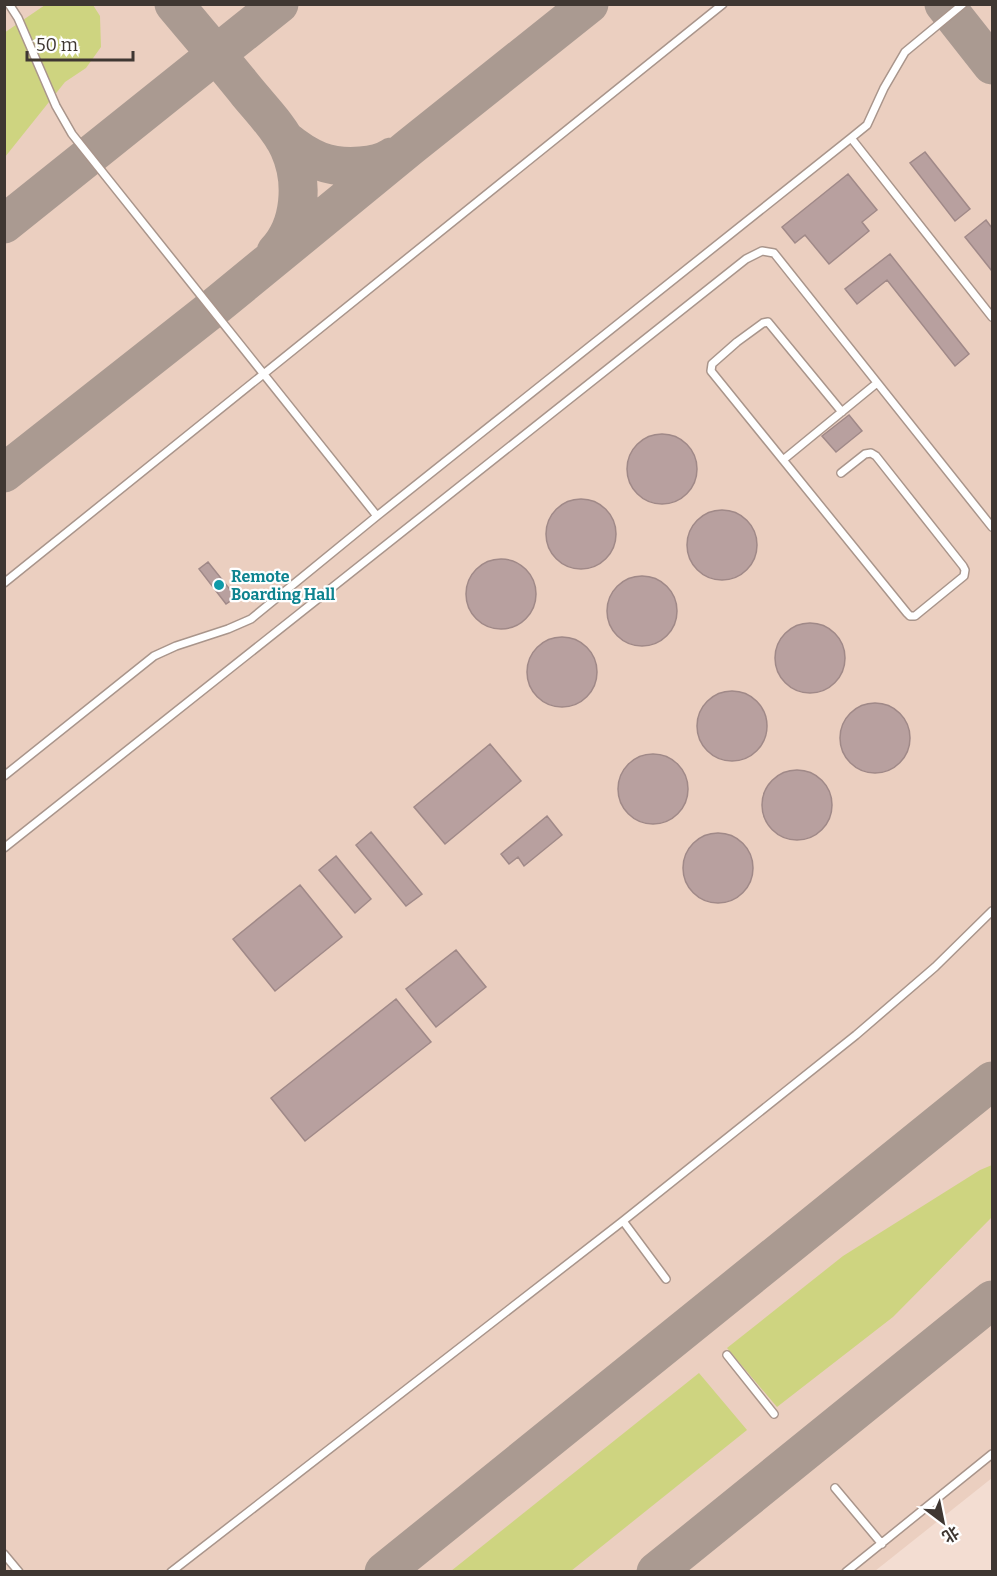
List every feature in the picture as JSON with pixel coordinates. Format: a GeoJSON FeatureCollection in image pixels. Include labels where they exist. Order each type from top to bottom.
{"type":"FeatureCollection","features":[{"type":"Feature","properties":{"kind":"lane"},"geometry":{"type":"LineString","coordinates":[[9,4],[18,18],[56,106],[72,134],[377,516]]}},
{"type":"Feature","properties":{"kind":"lane"},"geometry":{"type":"LineString","coordinates":[[4,583],[723,4]]}},
{"type":"Feature","properties":{"kind":"lane"},"geometry":{"type":"LineString","coordinates":[[4,776],[154,656],[251,619],[867,125],[884,88],[905,52],[963,4]]}},
{"type":"Feature","properties":{"kind":"lane"},"geometry":{"type":"LineString","coordinates":[[850,138],[993,317]]}},
{"type":"Feature","properties":{"kind":"lane"},"geometry":{"type":"LineString","coordinates":[[4,848],[746,259],[762,251],[774,253],[993,527]]}},
{"type":"Feature","properties":{"kind":"lane"},"geometry":{"type":"LineString","coordinates":[[842,472],[865,454],[871,453],[876,456],[963,566],[964,576],[915,616],[910,616],[711,371],[712,364],[737,342],[763,323],[768,322],[843,412]]}},
{"type":"Feature","properties":{"kind":"lane"},"geometry":{"type":"LineString","coordinates":[[783,460],[877,383]]}},
{"type":"Feature","properties":{"kind":"lane"},"geometry":{"type":"LineString","coordinates":[[171,1572],[622,1221],[856,1035],[935,967],[993,911]]}},
{"type":"Feature","properties":{"kind":"lane"},"geometry":{"type":"LineString","coordinates":[[622,1221],[666,1279]]}},
{"type":"Feature","properties":{"kind":"lane"},"geometry":{"type":"LineString","coordinates":[[727,1355],[774,1414]]}},
{"type":"Feature","properties":{"kind":"lane"},"geometry":{"type":"LineString","coordinates":[[846,1572],[993,1454]]}},
{"type":"Feature","properties":{"kind":"lane"},"geometry":{"type":"LineString","coordinates":[[835,1488],[882,1544]]}},
{"type":"Feature","properties":{"kind":"lane"},"geometry":{"type":"LineString","coordinates":[[4,1554],[19,1572]]}},
{"type":"Feature","properties":{"kind":"lane"},"geometry":{"type":"LineString","coordinates":[[180,1565],[185,1572]]}},
{"type":"Feature","properties":{"kind":"shaded area"},"geometry":{"type":"Polygon","coordinates":[[[5,5],[992,5],[992,1478],[875,1571],[5,1572],[5,5]]]}},
{"type":"Feature","properties":{"kind":"green space"},"geometry":{"type":"Polygon","coordinates":[[[45,5],[93,5],[100,16],[101,47],[86,68],[65,82],[5,157],[4,33],[45,5]]]}},
{"type":"Feature","properties":{"kind":"green space"},"geometry":{"type":"Polygon","coordinates":[[[992,1165],[992,1217],[893,1317],[777,1407],[727,1348],[843,1256],[980,1170],[992,1165]]]}},
{"type":"Feature","properties":{"kind":"green space"},"geometry":{"type":"Polygon","coordinates":[[[699,1373],[747,1430],[571,1571],[451,1571],[699,1373]]]}},
{"type":"Feature","properties":{"kind":"building"},"geometry":{"type":"Polygon","coordinates":[[[925,152],[970,209],[955,221],[910,163],[925,152]]]}},
{"type":"Feature","properties":{"kind":"building"},"geometry":{"type":"Polygon","coordinates":[[[848,174],[877,210],[862,222],[869,231],[829,264],[805,235],[795,243],[782,227],[848,174]]]}},
{"type":"Feature","properties":{"kind":"building"},"geometry":{"type":"Polygon","coordinates":[[[986,220],[992,228],[992,271],[965,237],[986,220]]]}},
{"type":"Feature","properties":{"kind":"building"},"geometry":{"type":"Polygon","coordinates":[[[890,254],[969,354],[955,366],[887,280],[857,304],[845,289],[890,254]]]}},
{"type":"Feature","properties":{"kind":"building"},"geometry":{"type":"Polygon","coordinates":[[[849,415],[862,431],[836,452],[822,436],[849,415]]]}},
{"type":"Feature","properties":{"kind":"building"},"geometry":{"type":"Polygon","coordinates":[[[662,434],[675,437],[687,444],[694,456],[697,469],[694,482],[687,494],[675,501],[662,504],[649,501],[637,494],[630,482],[627,469],[630,456],[637,444],[649,437],[662,434]]]}},
{"type":"Feature","properties":{"kind":"building"},"geometry":{"type":"Polygon","coordinates":[[[581,499],[594,502],[606,509],[613,521],[616,534],[613,547],[606,559],[594,566],[581,569],[568,566],[556,559],[549,547],[546,534],[549,521],[556,509],[568,502],[581,499]]]}},
{"type":"Feature","properties":{"kind":"building"},"geometry":{"type":"Polygon","coordinates":[[[722,510],[735,513],[747,520],[754,532],[757,545],[754,558],[747,570],[735,577],[722,580],[709,577],[697,570],[690,558],[687,545],[690,532],[697,520],[709,513],[722,510]]]}},
{"type":"Feature","properties":{"kind":"building"},"geometry":{"type":"Polygon","coordinates":[[[501,559],[514,562],[526,569],[533,581],[536,594],[533,607],[526,619],[514,626],[501,629],[488,626],[476,619],[469,607],[466,594],[469,581],[476,569],[488,562],[501,559]]]}},
{"type":"Feature","properties":{"kind":"building","name":"Remote Boarding Hall"},"geometry":{"type":"Polygon","coordinates":[[[208,562],[236,597],[226,604],[199,569],[208,562]]]}},
{"type":"Feature","properties":{"kind":"building"},"geometry":{"type":"Polygon","coordinates":[[[642,576],[655,579],[667,586],[674,598],[677,611],[674,624],[667,636],[655,643],[642,646],[629,643],[617,636],[610,624],[607,611],[610,598],[617,586],[629,579],[642,576]]]}},
{"type":"Feature","properties":{"kind":"building"},"geometry":{"type":"Polygon","coordinates":[[[810,623],[823,626],[835,633],[842,645],[845,658],[842,671],[835,683],[823,690],[810,693],[797,690],[785,683],[778,671],[775,658],[778,645],[785,633],[797,626],[810,623]]]}},
{"type":"Feature","properties":{"kind":"building"},"geometry":{"type":"Polygon","coordinates":[[[562,637],[575,640],[587,647],[594,659],[597,672],[594,685],[587,697],[575,704],[562,707],[549,704],[537,697],[530,685],[527,672],[530,659],[537,647],[549,640],[562,637]]]}},
{"type":"Feature","properties":{"kind":"building"},"geometry":{"type":"Polygon","coordinates":[[[732,691],[745,694],[757,701],[764,713],[767,726],[764,739],[757,751],[745,758],[732,761],[719,758],[707,751],[700,739],[697,726],[700,713],[707,701],[719,694],[732,691]]]}},
{"type":"Feature","properties":{"kind":"building"},"geometry":{"type":"Polygon","coordinates":[[[875,703],[888,706],[900,713],[907,725],[910,738],[907,751],[900,763],[888,770],[875,773],[862,770],[850,763],[843,751],[840,738],[843,725],[850,713],[862,706],[875,703]]]}},
{"type":"Feature","properties":{"kind":"building"},"geometry":{"type":"Polygon","coordinates":[[[490,744],[521,781],[445,844],[414,807],[490,744]]]}},
{"type":"Feature","properties":{"kind":"building"},"geometry":{"type":"Polygon","coordinates":[[[653,754],[666,757],[678,764],[685,776],[688,789],[685,802],[678,814],[666,821],[653,824],[640,821],[628,814],[621,802],[618,789],[621,776],[628,764],[640,757],[653,754]]]}},
{"type":"Feature","properties":{"kind":"building"},"geometry":{"type":"Polygon","coordinates":[[[797,770],[810,773],[822,780],[829,792],[832,805],[829,818],[822,830],[810,837],[797,840],[784,837],[772,830],[765,818],[762,805],[765,792],[772,780],[784,773],[797,770]]]}},
{"type":"Feature","properties":{"kind":"building"},"geometry":{"type":"Polygon","coordinates":[[[547,816],[562,835],[524,866],[518,857],[509,864],[501,854],[547,816]]]}},
{"type":"Feature","properties":{"kind":"building"},"geometry":{"type":"Polygon","coordinates":[[[371,832],[422,894],[406,906],[356,845],[371,832]]]}},
{"type":"Feature","properties":{"kind":"building"},"geometry":{"type":"Polygon","coordinates":[[[718,833],[731,836],[743,843],[750,855],[753,868],[750,881],[743,893],[731,900],[718,903],[705,900],[693,893],[686,881],[683,868],[686,855],[693,843],[705,836],[718,833]]]}},
{"type":"Feature","properties":{"kind":"building"},"geometry":{"type":"Polygon","coordinates":[[[336,856],[371,899],[355,913],[319,870],[336,856]]]}},
{"type":"Feature","properties":{"kind":"building"},"geometry":{"type":"Polygon","coordinates":[[[300,885],[342,937],[275,991],[233,939],[300,885]]]}},
{"type":"Feature","properties":{"kind":"building"},"geometry":{"type":"Polygon","coordinates":[[[456,950],[486,987],[436,1027],[406,989],[456,950]]]}},
{"type":"Feature","properties":{"kind":"building"},"geometry":{"type":"Polygon","coordinates":[[[396,999],[431,1042],[305,1141],[271,1098],[396,999]]]}},
{"type":"Feature","properties":{"kind":"taxiway"},"geometry":{"type":"LineString","coordinates":[[174,4],[270,119],[289,148],[297,175],[298,203],[291,229],[276,252]]}},
{"type":"Feature","properties":{"kind":"taxiway"},"geometry":{"type":"LineString","coordinates":[[4,224],[279,4]]}},
{"type":"Feature","properties":{"kind":"taxiway"},"geometry":{"type":"LineString","coordinates":[[4,473],[212,309],[589,4]]}},
{"type":"Feature","properties":{"kind":"taxiway"},"geometry":{"type":"LineString","coordinates":[[944,4],[992,65]]}},
{"type":"Feature","properties":{"kind":"taxiway"},"geometry":{"type":"LineString","coordinates":[[284,139],[310,157],[339,166],[369,165],[392,157]]}},
{"type":"Feature","properties":{"kind":"taxiway"},"geometry":{"type":"LineString","coordinates":[[384,1572],[992,1081]]}},
{"type":"Feature","properties":{"kind":"taxiway"},"geometry":{"type":"LineString","coordinates":[[656,1572],[992,1300]]}},
{"type":"Feature","properties":{"kind":"place","name":"Remote Boarding Hall"},"geometry":{"type":"Point","coordinates":[219,585]}}]}
